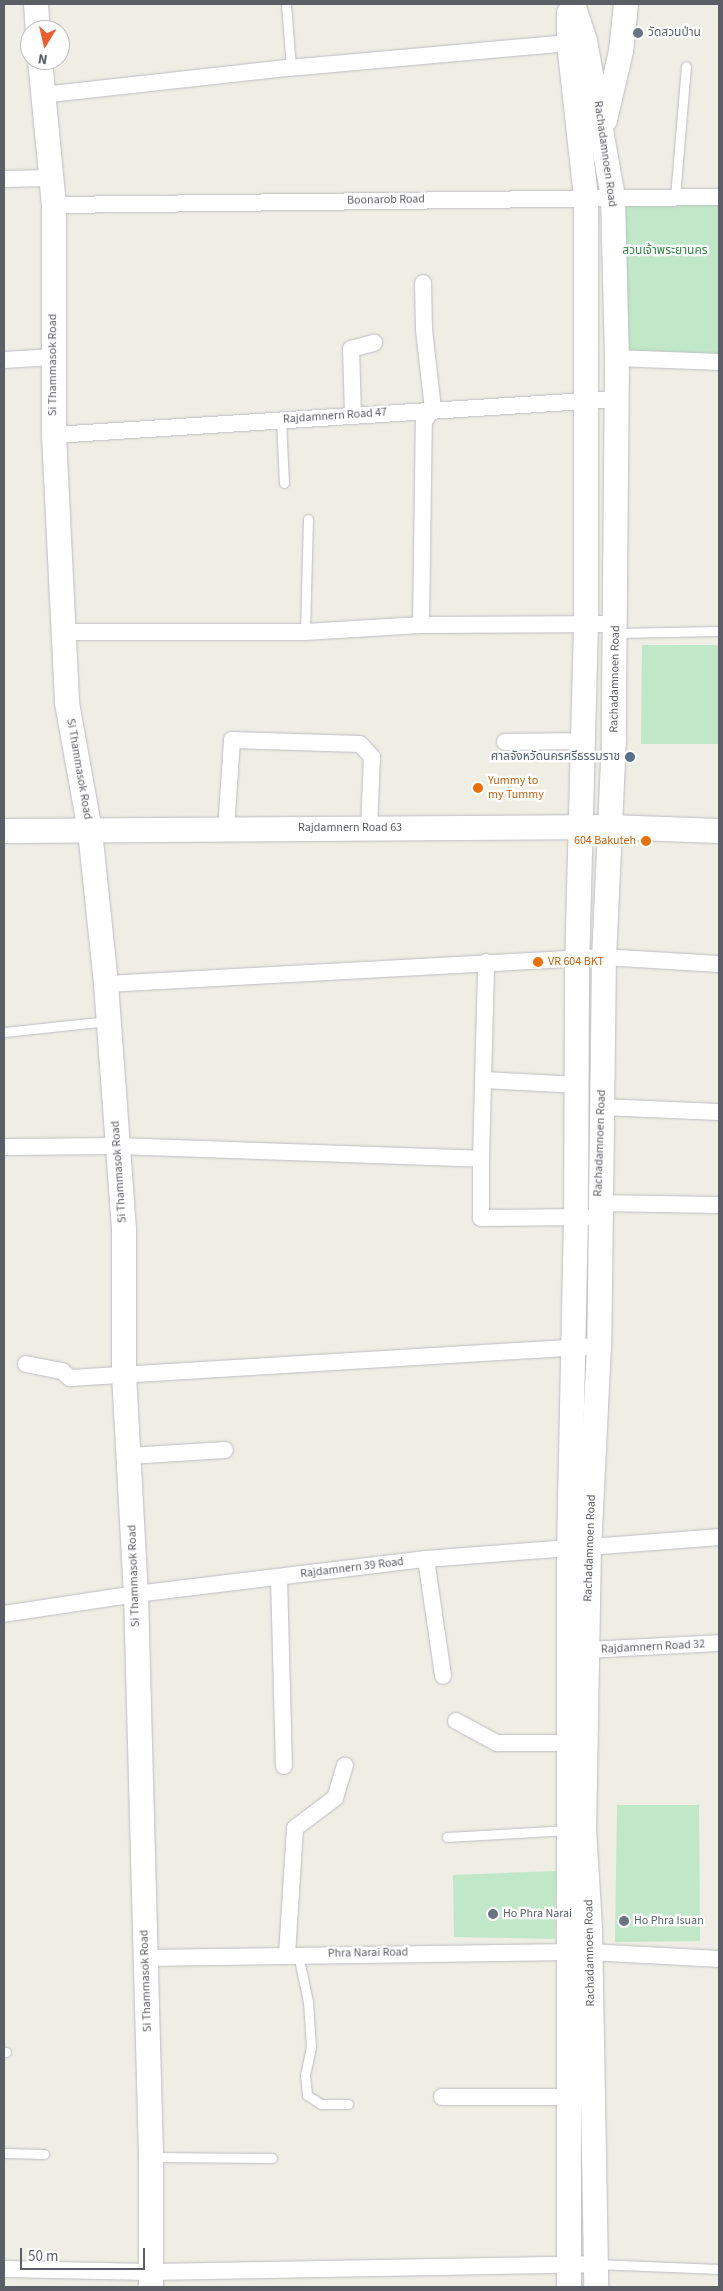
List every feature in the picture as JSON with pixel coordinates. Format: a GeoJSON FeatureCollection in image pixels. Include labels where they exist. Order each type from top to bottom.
{"type":"FeatureCollection","features":[{"type":"Feature","properties":{"kind":"main road"},"geometry":{"type":"LineString","coordinates":[[36,4],[37,20]]}},
{"type":"Feature","properties":{"kind":"main road","name":"Rachadamnoen Road"},"geometry":{"type":"LineString","coordinates":[[571,4],[569,43],[586,197],[586,624],[577,958],[578,1085],[591,1212],[599,1346],[579,1547],[586,1650],[577,1743]]}},
{"type":"Feature","properties":{"kind":"main road","name":"Rachadamnoen Road"},"geometry":{"type":"LineString","coordinates":[[571,4],[585,41],[603,129],[613,197],[617,358],[615,628],[601,1107],[591,1212],[574,1347],[579,1547],[576,1830],[579,1952],[595,2276]]}},
{"type":"Feature","properties":{"kind":"main road"},"geometry":{"type":"LineString","coordinates":[[603,129],[621,52],[626,4]]}},
{"type":"Feature","properties":{"kind":"main road","name":"Si Thammasok Road"},"geometry":{"type":"LineString","coordinates":[[41,70],[54,206],[54,435],[68,703],[90,831],[106,984],[124,1230],[124,1374],[136,1594],[151,2158],[151,2280]]}},
{"type":"Feature","properties":{"kind":"main road","name":"Rajdamnern Road 63"},"geometry":{"type":"LineString","coordinates":[[4,831],[610,827],[719,831]]}},
{"type":"Feature","properties":{"kind":"main road","name":"Rachadamnoen Road"},"geometry":{"type":"LineString","coordinates":[[569,2287],[568,2097],[579,1952]]}},
{"type":"Feature","properties":{"kind":"street"},"geometry":{"type":"LineString","coordinates":[[42,95],[292,68],[569,43]]}},
{"type":"Feature","properties":{"kind":"street"},"geometry":{"type":"LineString","coordinates":[[4,179],[50,178]]}},
{"type":"Feature","properties":{"kind":"street","name":"Boonarob Road"},"geometry":{"type":"LineString","coordinates":[[54,206],[719,196]]}},
{"type":"Feature","properties":{"kind":"street"},"geometry":{"type":"LineString","coordinates":[[421,625],[424,421],[433,410],[424,330],[423,282]]}},
{"type":"Feature","properties":{"kind":"street"},"geometry":{"type":"LineString","coordinates":[[353,415],[352,349],[374,343]]}},
{"type":"Feature","properties":{"kind":"street"},"geometry":{"type":"LineString","coordinates":[[4,360],[53,357]]}},
{"type":"Feature","properties":{"kind":"street"},"geometry":{"type":"LineString","coordinates":[[617,358],[719,362]]}},
{"type":"Feature","properties":{"kind":"street","name":"Rajdamnern Road 47"},"geometry":{"type":"LineString","coordinates":[[54,435],[617,400]]}},
{"type":"Feature","properties":{"kind":"street"},"geometry":{"type":"LineString","coordinates":[[64,632],[305,632],[421,625],[586,624],[615,628]]}},
{"type":"Feature","properties":{"kind":"street"},"geometry":{"type":"LineString","coordinates":[[226,829],[232,740],[360,744],[372,757],[369,828]]}},
{"type":"Feature","properties":{"kind":"street"},"geometry":{"type":"LineString","coordinates":[[505,742],[582,741]]}},
{"type":"Feature","properties":{"kind":"street"},"geometry":{"type":"LineString","coordinates":[[106,984],[604,957],[719,964]]}},
{"type":"Feature","properties":{"kind":"street"},"geometry":{"type":"LineString","coordinates":[[486,962],[481,1218],[719,1206]]}},
{"type":"Feature","properties":{"kind":"street"},"geometry":{"type":"LineString","coordinates":[[484,1080],[578,1085]]}},
{"type":"Feature","properties":{"kind":"street"},"geometry":{"type":"LineString","coordinates":[[601,1107],[719,1112]]}},
{"type":"Feature","properties":{"kind":"street"},"geometry":{"type":"LineString","coordinates":[[4,1148],[117,1146],[481,1159]]}},
{"type":"Feature","properties":{"kind":"street"},"geometry":{"type":"LineString","coordinates":[[26,1364],[62,1371],[70,1378],[599,1346]]}},
{"type":"Feature","properties":{"kind":"street"},"geometry":{"type":"LineString","coordinates":[[129,1456],[225,1450]]}},
{"type":"Feature","properties":{"kind":"street","name":"Rajdamnern 39 Road"},"geometry":{"type":"LineString","coordinates":[[4,1614],[136,1594],[426,1560],[719,1537]]}},
{"type":"Feature","properties":{"kind":"street"},"geometry":{"type":"LineString","coordinates":[[426,1560],[443,1676]]}},
{"type":"Feature","properties":{"kind":"street"},"geometry":{"type":"LineString","coordinates":[[279,1577],[284,1766]]}},
{"type":"Feature","properties":{"kind":"street","name":"Rajdamnern Road 32"},"geometry":{"type":"LineString","coordinates":[[586,1650],[719,1643]]}},
{"type":"Feature","properties":{"kind":"street"},"geometry":{"type":"LineString","coordinates":[[456,1721],[497,1744],[577,1743]]}},
{"type":"Feature","properties":{"kind":"street"},"geometry":{"type":"LineString","coordinates":[[292,1955],[296,1828],[335,1798],[345,1765]]}},
{"type":"Feature","properties":{"kind":"street","name":"Phra Narai Road"},"geometry":{"type":"LineString","coordinates":[[145,1958],[579,1952],[719,1959]]}},
{"type":"Feature","properties":{"kind":"street"},"geometry":{"type":"LineString","coordinates":[[442,2097],[568,2097]]}},
{"type":"Feature","properties":{"kind":"street"},"geometry":{"type":"LineString","coordinates":[[4,2269],[151,2280],[569,2264],[595,2276]]}},
{"type":"Feature","properties":{"kind":"lane"},"geometry":{"type":"LineString","coordinates":[[286,4],[292,68]]}},
{"type":"Feature","properties":{"kind":"lane"},"geometry":{"type":"LineString","coordinates":[[675,197],[686,66]]}},
{"type":"Feature","properties":{"kind":"lane"},"geometry":{"type":"LineString","coordinates":[[281,420],[284,484]]}},
{"type":"Feature","properties":{"kind":"lane"},"geometry":{"type":"LineString","coordinates":[[305,632],[308,519]]}},
{"type":"Feature","properties":{"kind":"lane"},"geometry":{"type":"LineString","coordinates":[[615,628],[719,631]]}},
{"type":"Feature","properties":{"kind":"lane"},"geometry":{"type":"LineString","coordinates":[[4,1032],[109,1021]]}},
{"type":"Feature","properties":{"kind":"lane"},"geometry":{"type":"LineString","coordinates":[[447,1837],[576,1830]]}},
{"type":"Feature","properties":{"kind":"lane"},"geometry":{"type":"LineString","coordinates":[[292,1955],[308,2002],[311,2047],[305,2075],[307,2095],[320,2104],[348,2104]]}},
{"type":"Feature","properties":{"kind":"lane"},"geometry":{"type":"LineString","coordinates":[[4,2153],[44,2154]]}},
{"type":"Feature","properties":{"kind":"lane"},"geometry":{"type":"LineString","coordinates":[[151,2158],[272,2158]]}},
{"type":"Feature","properties":{"kind":"lane"},"geometry":{"type":"LineString","coordinates":[[595,2276],[719,2269]]}},
{"type":"Feature","properties":{"kind":"green space","name":"สวนเจ้าพระยานคร"},"geometry":{"type":"Polygon","coordinates":[[[606,196],[719,196],[719,362],[617,358],[606,196]]]}},
{"type":"Feature","properties":{"kind":"green space"},"geometry":{"type":"Polygon","coordinates":[[[642,645],[719,645],[719,744],[641,744],[642,645]]]}},
{"type":"Feature","properties":{"kind":"green space"},"geometry":{"type":"Polygon","coordinates":[[[617,1805],[699,1805],[700,1941],[615,1942],[617,1805]]]}},
{"type":"Feature","properties":{"kind":"green space"},"geometry":{"type":"Polygon","coordinates":[[[556,1871],[555,1939],[454,1937],[453,1875],[556,1871]]]}},
{"type":"Feature","properties":{"kind":"place","name":"วัดสวนป่าน"},"geometry":{"type":"Point","coordinates":[638,33]}},
{"type":"Feature","properties":{"kind":"place","name":"ศาลจังหวัดนครศรีธรรมราช"},"geometry":{"type":"Point","coordinates":[630,757]}},
{"type":"Feature","properties":{"kind":"place","name":"Yummy to my Tummy"},"geometry":{"type":"Point","coordinates":[478,788]}},
{"type":"Feature","properties":{"kind":"place","name":"604 Bakuteh"},"geometry":{"type":"Point","coordinates":[646,841]}},
{"type":"Feature","properties":{"kind":"place","name":"VR 604 BKT"},"geometry":{"type":"Point","coordinates":[538,962]}},
{"type":"Feature","properties":{"kind":"place","name":"Ho Phra Narai"},"geometry":{"type":"Point","coordinates":[493,1914]}},
{"type":"Feature","properties":{"kind":"place","name":"Ho Phra Isuan"},"geometry":{"type":"Point","coordinates":[624,1921]}}]}
